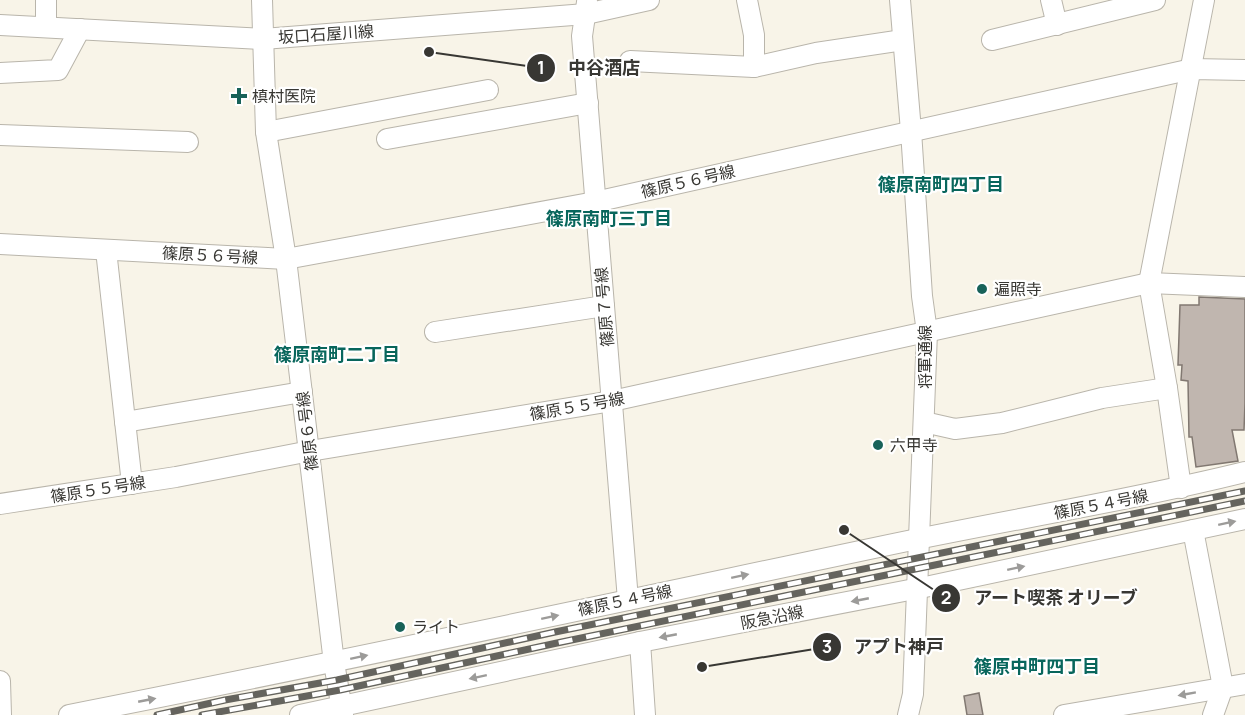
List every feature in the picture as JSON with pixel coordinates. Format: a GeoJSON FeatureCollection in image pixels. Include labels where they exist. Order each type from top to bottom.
{"type":"FeatureCollection","features":[{"type":"Feature","properties":{"kind":"street"},"geometry":{"type":"LineString","coordinates":[[46,0],[46,27]]}},
{"type":"Feature","properties":{"kind":"street","name":"篠原６号線"},"geometry":{"type":"LineString","coordinates":[[262,0],[266,132],[286,259],[334,663],[342,711]]}},
{"type":"Feature","properties":{"kind":"street","name":"坂口石屋川線"},"geometry":{"type":"LineString","coordinates":[[0,25],[264,39],[649,0]]}},
{"type":"Feature","properties":{"kind":"street"},"geometry":{"type":"LineString","coordinates":[[747,0],[754,35],[754,66]]}},
{"type":"Feature","properties":{"kind":"street","name":"将軍通線"},"geometry":{"type":"LineString","coordinates":[[900,0],[922,296],[927,332],[913,694],[908,715]]}},
{"type":"Feature","properties":{"kind":"street"},"geometry":{"type":"LineString","coordinates":[[1051,0],[1057,25]]}},
{"type":"Feature","properties":{"kind":"street"},"geometry":{"type":"LineString","coordinates":[[992,40],[1155,0]]}},
{"type":"Feature","properties":{"kind":"street"},"geometry":{"type":"LineString","coordinates":[[1181,488],[1149,283],[1204,0]]}},
{"type":"Feature","properties":{"kind":"street","name":"篠原７号線"},"geometry":{"type":"LineString","coordinates":[[586,7],[582,36],[628,600]]}},
{"type":"Feature","properties":{"kind":"street"},"geometry":{"type":"LineString","coordinates":[[0,73],[58,70],[80,29]]}},
{"type":"Feature","properties":{"kind":"street"},"geometry":{"type":"LineString","coordinates":[[630,61],[754,66],[816,53],[903,40]]}},
{"type":"Feature","properties":{"kind":"street","name":"篠原５６号線"},"geometry":{"type":"LineString","coordinates":[[0,244],[286,259],[595,202],[1192,69],[1245,70]]}},
{"type":"Feature","properties":{"kind":"street"},"geometry":{"type":"LineString","coordinates":[[266,132],[488,90]]}},
{"type":"Feature","properties":{"kind":"street"},"geometry":{"type":"LineString","coordinates":[[387,140],[588,103]]}},
{"type":"Feature","properties":{"kind":"street"},"geometry":{"type":"LineString","coordinates":[[0,135],[188,142]]}},
{"type":"Feature","properties":{"kind":"street"},"geometry":{"type":"LineString","coordinates":[[106,250],[132,484]]}},
{"type":"Feature","properties":{"kind":"street","name":"篠原５５号線"},"geometry":{"type":"LineString","coordinates":[[0,504],[132,484],[310,451],[612,401],[1149,283],[1245,287]]}},
{"type":"Feature","properties":{"kind":"street"},"geometry":{"type":"LineString","coordinates":[[435,332],[604,306]]}},
{"type":"Feature","properties":{"kind":"street"},"geometry":{"type":"LineString","coordinates":[[924,422],[955,429],[1002,423],[1102,398],[1167,388]]}},
{"type":"Feature","properties":{"kind":"street"},"geometry":{"type":"LineString","coordinates":[[125,422],[302,392]]}},
{"type":"Feature","properties":{"kind":"street","name":"篠原５４号線"},"geometry":{"type":"LineString","coordinates":[[69,715],[334,663],[919,538],[1181,488],[1245,472]]}},
{"type":"Feature","properties":{"kind":"street","name":"阪急沿線"},"geometry":{"type":"LineString","coordinates":[[300,715],[342,711],[640,642],[917,589],[1245,519]]}},
{"type":"Feature","properties":{"kind":"street"},"geometry":{"type":"LineString","coordinates":[[1192,531],[1223,687],[1213,715]]}},
{"type":"Feature","properties":{"kind":"street"},"geometry":{"type":"LineString","coordinates":[[640,642],[645,715]]}},
{"type":"Feature","properties":{"kind":"street"},"geometry":{"type":"LineString","coordinates":[[0,681],[2,715]]}},
{"type":"Feature","properties":{"kind":"street"},"geometry":{"type":"LineString","coordinates":[[1064,715],[1245,684]]}},
{"type":"Feature","properties":{"kind":"building"},"geometry":{"type":"Polygon","coordinates":[[[1199,297],[1245,299],[1245,403],[1244,430],[1232,430],[1238,461],[1196,467],[1192,437],[1189,437],[1188,381],[1181,380],[1182,365],[1178,365],[1180,305],[1199,305],[1199,297]]]}},
{"type":"Feature","properties":{"kind":"building"},"geometry":{"type":"Polygon","coordinates":[[[979,693],[983,715],[967,715],[964,696],[979,693]]]}},
{"type":"Feature","properties":{"kind":"railway"},"geometry":{"type":"LineString","coordinates":[[157,715],[337,680],[555,632],[1245,491]]}},
{"type":"Feature","properties":{"kind":"railway"},"geometry":{"type":"LineString","coordinates":[[202,715],[340,690],[1245,501]]}},
{"type":"Feature","properties":{"kind":"place","name":"中谷酒店"},"geometry":{"type":"Point","coordinates":[429,52]}},
{"type":"Feature","properties":{"kind":"place","name":"槙村医院"},"geometry":{"type":"Point","coordinates":[239,96]}},
{"type":"Feature","properties":{"kind":"place","name":"遍照寺"},"geometry":{"type":"Point","coordinates":[982,289]}},
{"type":"Feature","properties":{"kind":"place","name":"六甲寺"},"geometry":{"type":"Point","coordinates":[878,445]}},
{"type":"Feature","properties":{"kind":"place","name":"アート喫茶 オリーブ"},"geometry":{"type":"Point","coordinates":[844,530]}},
{"type":"Feature","properties":{"kind":"place","name":"ライト"},"geometry":{"type":"Point","coordinates":[400,627]}},
{"type":"Feature","properties":{"kind":"place","name":"アプト神戸"},"geometry":{"type":"Point","coordinates":[702,667]}},
{"type":"Feature","properties":{"kind":"district","name":"篠原南町四丁目"},"geometry":{"type":"Point","coordinates":[941,184]}},
{"type":"Feature","properties":{"kind":"district","name":"篠原南町三丁目"},"geometry":{"type":"Point","coordinates":[609,218]}},
{"type":"Feature","properties":{"kind":"district","name":"篠原南町二丁目"},"geometry":{"type":"Point","coordinates":[337,354]}},
{"type":"Feature","properties":{"kind":"district","name":"篠原中町四丁目"},"geometry":{"type":"Point","coordinates":[1037,666]}}]}
